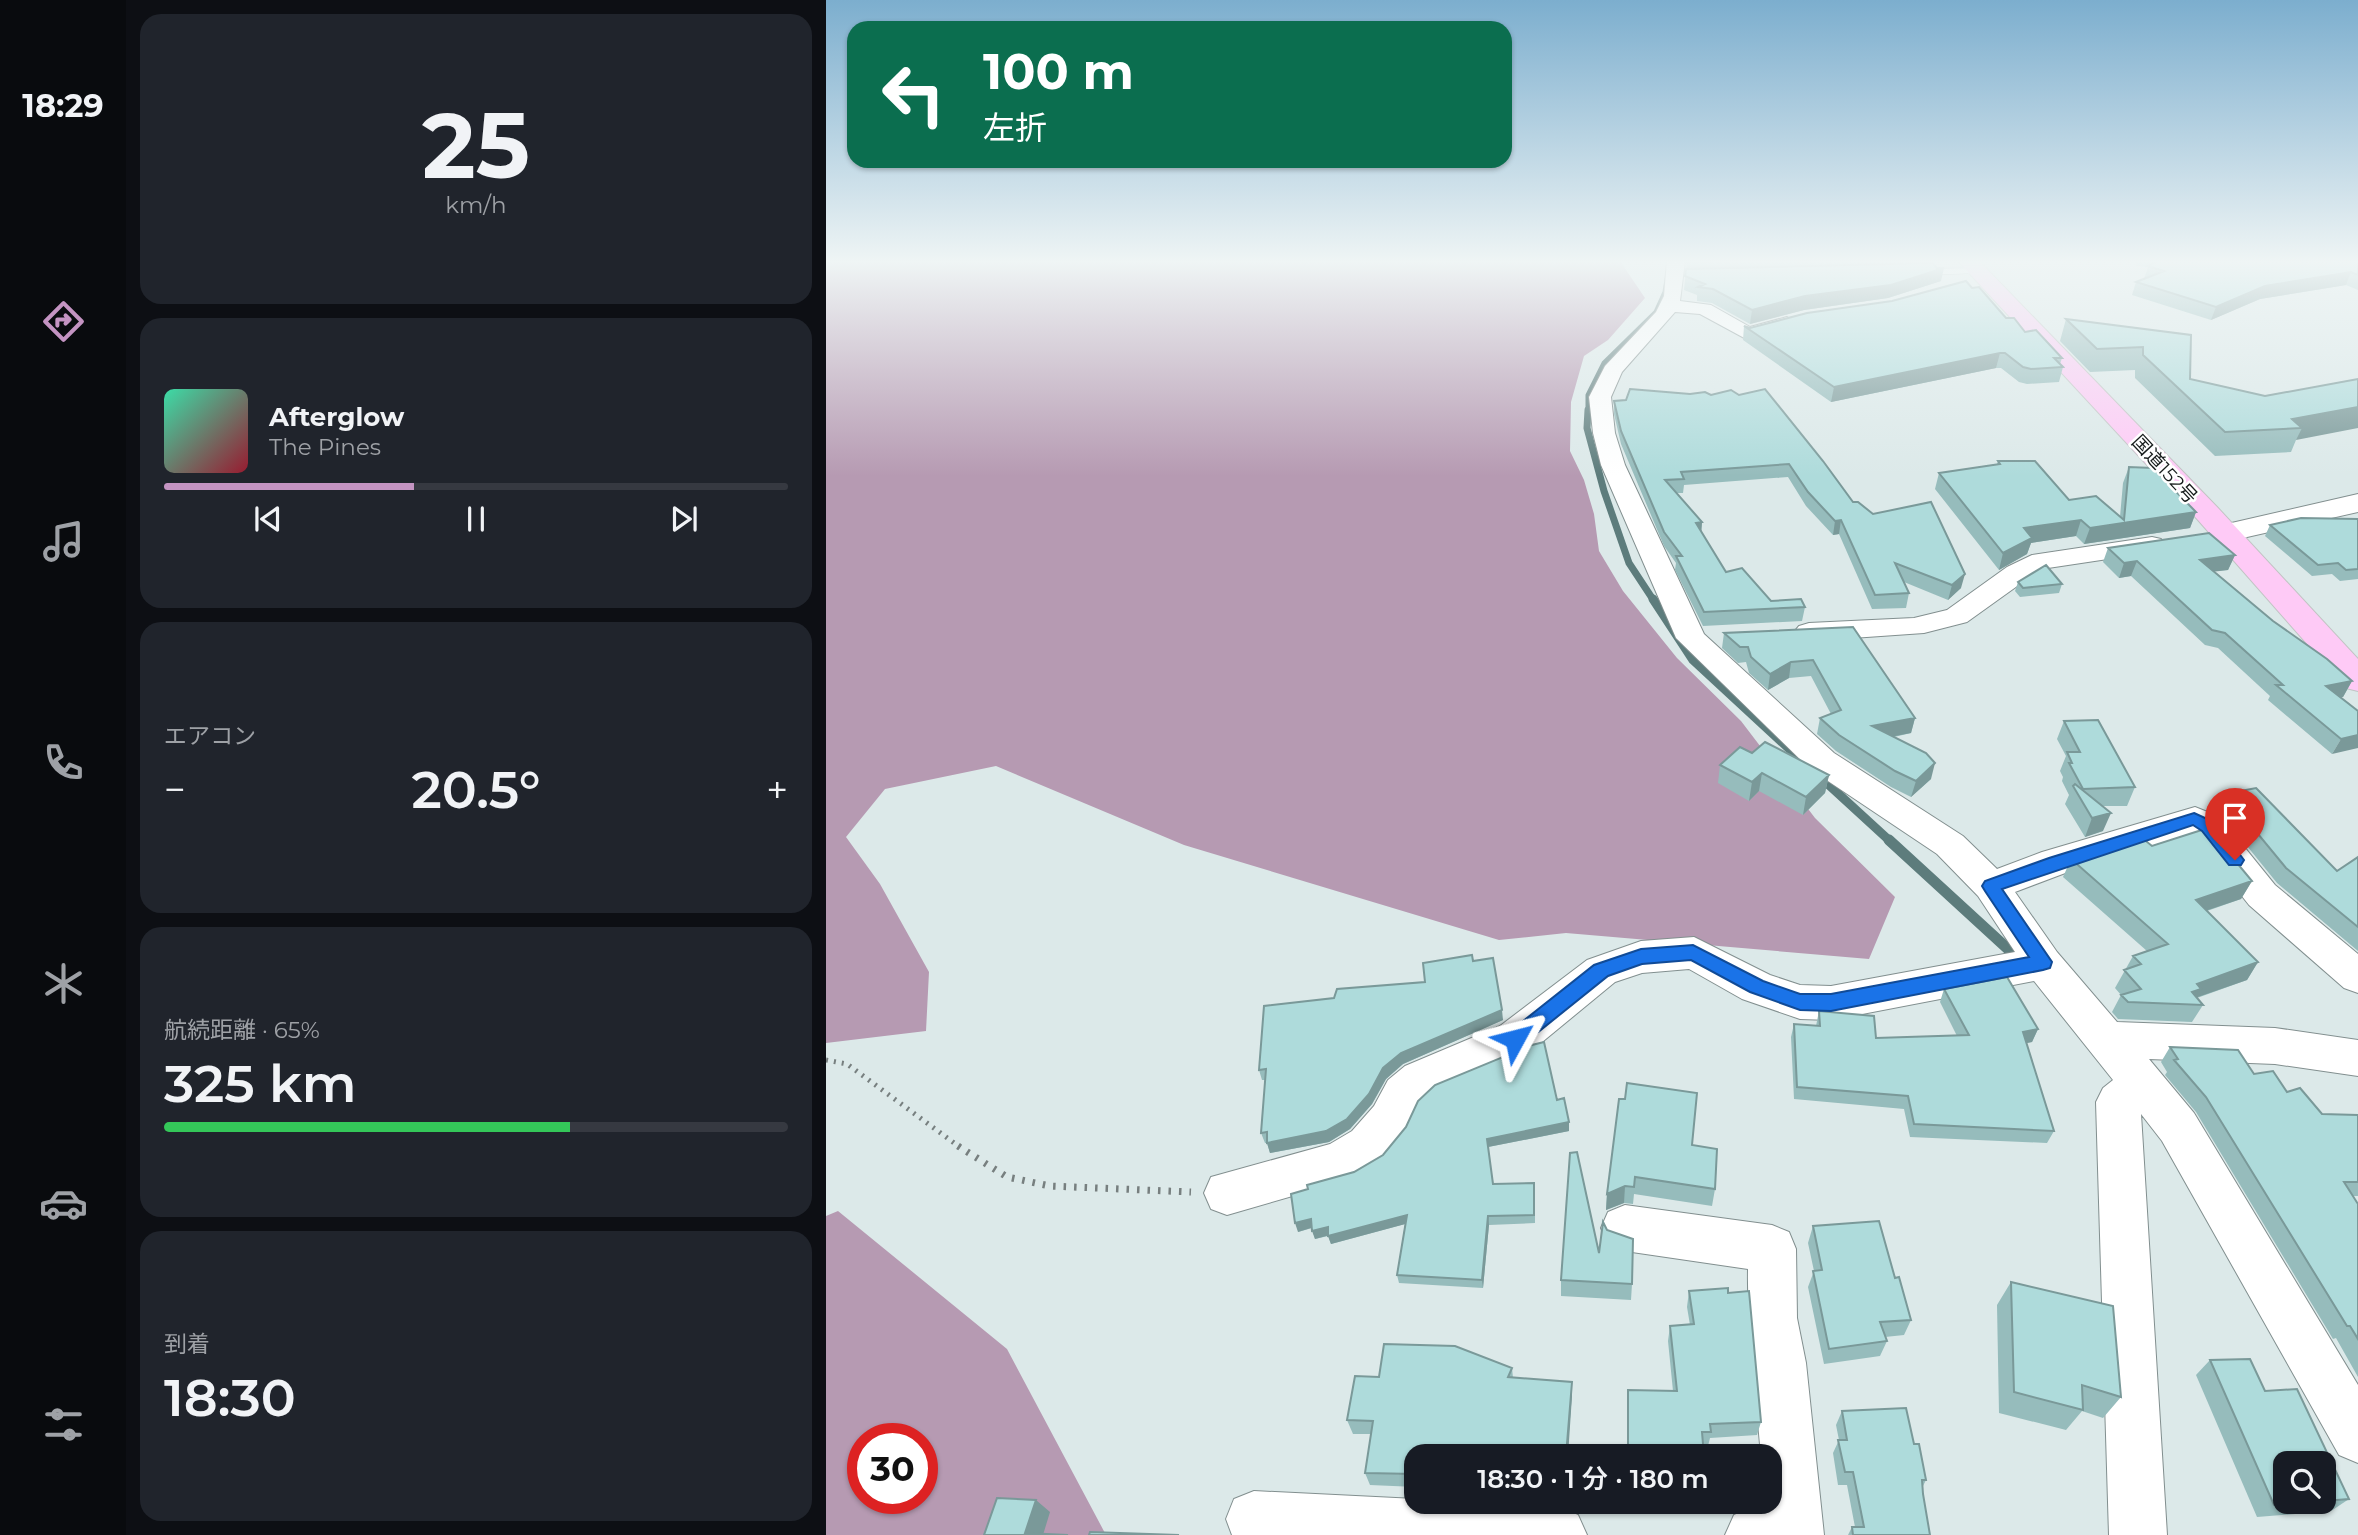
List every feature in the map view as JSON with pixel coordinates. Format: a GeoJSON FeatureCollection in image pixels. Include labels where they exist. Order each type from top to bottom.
{"type":"FeatureCollection","features":[{"type":"Feature","properties":{"kind":"highway","name":"国道152号"},"geometry":{"type":"LineString","coordinates":[[2036,333],[2358,680]]}},
{"type":"Feature","properties":{"kind":"street"},"geometry":{"type":"LineString","coordinates":[[1647,333],[1612,370],[1600,397],[1604,433],[1613,465],[1691,638],[1822,761],[1950,845],[1991,886],[2043,962],[2178,1127],[2358,1436]]}},
{"type":"Feature","properties":{"kind":"street"},"geometry":{"type":"LineString","coordinates":[[1788,633],[1914,627],[1957,616],[2017,573],[2041,561],[2224,533],[2358,503]]}},
{"type":"Feature","properties":{"kind":"street"},"geometry":{"type":"LineString","coordinates":[[1691,638],[1733,635]]}},
{"type":"Feature","properties":{"kind":"street"},"geometry":{"type":"LineString","coordinates":[[1991,886],[2055,862],[2194,818],[2208,826],[2262,895],[2358,977]]}},
{"type":"Feature","properties":{"kind":"street"},"geometry":{"type":"LineString","coordinates":[[1227,1193],[1339,1163],[1367,1146],[1390,1121],[1403,1094],[1420,1079],[1515,1039],[1601,971],[1641,957],[1693,953],[1756,987],[1800,1002],[1831,1003],[2043,962]]}},
{"type":"Feature","properties":{"kind":"street"},"geometry":{"type":"LineString","coordinates":[[2106,1040],[2276,1046],[2358,1058]]}},
{"type":"Feature","properties":{"kind":"street"},"geometry":{"type":"LineString","coordinates":[[2138,1535],[2118,1102],[2143,1084]]}},
{"type":"Feature","properties":{"kind":"street"},"geometry":{"type":"LineString","coordinates":[[1625,1228],[1772,1249],[1772,1318],[1780,1363],[1782,1534]]}},
{"type":"Feature","properties":{"kind":"street"},"geometry":{"type":"LineString","coordinates":[[1254,1519],[1558,1535]]}},
{"type":"Feature","properties":{"kind":"path"},"geometry":{"type":"LineString","coordinates":[[826,1060],[848,1064],[976,1159],[1007,1177],[1050,1186],[1227,1193]]}},
{"type":"Feature","properties":{"kind":"shaded area"},"geometry":{"type":"Polygon","coordinates":[[[826,333],[1614,333],[1584,356],[1571,402],[1570,451],[1584,480],[1594,514],[1599,551],[1623,591],[1677,658],[1741,721],[1815,818],[1895,897],[1869,959],[1566,933],[1499,940],[1184,845],[996,766],[885,789],[846,837],[880,884],[929,972],[926,1031],[826,1043],[826,333]]]}},
{"type":"Feature","properties":{"kind":"shaded area"},"geometry":{"type":"Polygon","coordinates":[[[838,1211],[1007,1349],[1106,1535],[826,1535],[826,1216],[838,1211]]]}},
{"type":"Feature","properties":{"kind":"building"},"geometry":{"type":"Polygon","coordinates":[[[1754,333],[2038,333],[2062,358],[2054,358],[2063,367],[2031,369],[2023,367],[2005,353],[2000,353],[1834,387],[1754,333]]]}},
{"type":"Feature","properties":{"kind":"building"},"geometry":{"type":"Polygon","coordinates":[[[2080,333],[2191,335],[2190,379],[2265,396],[2358,379],[2358,407],[2292,419],[2302,428],[2225,432],[2143,355],[2143,347],[2097,349],[2080,333]]]}},
{"type":"Feature","properties":{"kind":"building"},"geometry":{"type":"Polygon","coordinates":[[[1630,389],[1690,394],[1705,392],[1711,395],[1731,390],[1739,395],[1765,389],[1853,502],[1858,502],[1873,514],[1931,502],[1965,574],[1952,585],[1895,563],[1909,593],[1875,595],[1841,520],[1835,521],[1808,492],[1789,464],[1681,472],[1684,479],[1665,480],[1702,522],[1696,523],[1726,572],[1742,568],[1771,601],[1801,599],[1805,607],[1704,612],[1676,556],[1682,556],[1664,532],[1621,431],[1614,401],[1626,400],[1630,389]]]}},
{"type":"Feature","properties":{"kind":"building"},"geometry":{"type":"Polygon","coordinates":[[[1998,461],[2035,461],[2069,500],[2096,496],[2124,520],[2129,467],[2153,468],[2196,512],[2090,528],[2081,520],[2024,528],[2032,538],[2003,553],[1939,473],[2000,464],[1998,461]]]}},
{"type":"Feature","properties":{"kind":"building"},"geometry":{"type":"Polygon","coordinates":[[[2301,518],[2358,519],[2358,569],[2346,570],[2338,563],[2318,565],[2270,525],[2301,518]]]}},
{"type":"Feature","properties":{"kind":"building"},"geometry":{"type":"Polygon","coordinates":[[[2209,533],[2235,555],[2200,560],[2273,621],[2327,659],[2352,681],[2326,686],[2358,711],[2358,735],[2341,739],[2276,685],[2283,685],[2225,633],[2212,630],[2137,561],[2124,563],[2108,548],[2209,533]]]}},
{"type":"Feature","properties":{"kind":"building"},"geometry":{"type":"Polygon","coordinates":[[[2046,565],[2062,584],[2023,588],[2018,582],[2046,565]]]}},
{"type":"Feature","properties":{"kind":"building"},"geometry":{"type":"Polygon","coordinates":[[[1853,627],[1915,718],[1872,726],[1926,753],[1935,763],[1916,781],[1895,771],[1839,735],[1820,718],[1841,710],[1813,660],[1791,662],[1770,674],[1751,657],[1748,647],[1740,647],[1724,633],[1853,627]]]}},
{"type":"Feature","properties":{"kind":"building"},"geometry":{"type":"Polygon","coordinates":[[[2098,720],[2135,787],[2083,789],[2069,763],[2072,763],[2067,752],[2080,752],[2064,721],[2098,720]]]}},
{"type":"Feature","properties":{"kind":"building"},"geometry":{"type":"Polygon","coordinates":[[[1765,742],[1829,775],[1806,797],[1762,773],[1752,782],[1720,765],[1740,747],[1752,753],[1765,742]]]}},
{"type":"Feature","properties":{"kind":"building"},"geometry":{"type":"Polygon","coordinates":[[[2075,784],[2111,813],[2092,818],[2073,786],[2075,784]]]}},
{"type":"Feature","properties":{"kind":"building"},"geometry":{"type":"Polygon","coordinates":[[[2256,788],[2337,871],[2358,857],[2358,927],[2286,868],[2225,794],[2256,788]]]}},
{"type":"Feature","properties":{"kind":"building"},"geometry":{"type":"Polygon","coordinates":[[[2208,828],[2252,881],[2196,900],[2258,962],[2197,984],[2201,989],[2192,992],[2203,1005],[2128,1002],[2121,995],[2141,989],[2124,970],[2141,964],[2133,956],[2168,944],[2071,859],[2141,837],[2152,846],[2208,828]]]}},
{"type":"Feature","properties":{"kind":"building"},"geometry":{"type":"Polygon","coordinates":[[[1472,955],[1473,961],[1493,958],[1502,1010],[1401,1053],[1383,1068],[1369,1094],[1347,1119],[1326,1131],[1267,1143],[1267,1132],[1261,1133],[1266,1069],[1259,1070],[1264,1006],[1334,998],[1337,989],[1425,982],[1423,963],[1472,955]]]}},
{"type":"Feature","properties":{"kind":"building"},"geometry":{"type":"Polygon","coordinates":[[[2007,977],[2038,1029],[2023,1032],[2054,1131],[1914,1124],[1908,1096],[1797,1087],[1794,1024],[1820,1026],[1819,1011],[1874,1016],[1876,1038],[1969,1035],[1944,989],[2007,977]]]}},
{"type":"Feature","properties":{"kind":"building"},"geometry":{"type":"Polygon","coordinates":[[[1544,1042],[1557,1100],[1564,1098],[1569,1122],[1487,1139],[1493,1184],[1534,1183],[1534,1215],[1488,1216],[1482,1280],[1397,1275],[1407,1215],[1328,1236],[1328,1227],[1312,1231],[1311,1219],[1295,1223],[1291,1194],[1308,1189],[1307,1185],[1354,1172],[1383,1155],[1406,1127],[1418,1101],[1435,1085],[1544,1042]]]}},
{"type":"Feature","properties":{"kind":"building"},"geometry":{"type":"Polygon","coordinates":[[[2170,1047],[2238,1050],[2254,1074],[2273,1071],[2287,1092],[2300,1088],[2322,1114],[2358,1115],[2358,1182],[2344,1182],[2358,1204],[2358,1339],[2350,1326],[2347,1326],[2206,1097],[2174,1060],[2178,1059],[2170,1047]]]}},
{"type":"Feature","properties":{"kind":"building"},"geometry":{"type":"Polygon","coordinates":[[[1627,1083],[1697,1093],[1692,1145],[1717,1149],[1715,1189],[1635,1177],[1634,1187],[1625,1186],[1607,1194],[1619,1099],[1625,1099],[1627,1083]]]}},
{"type":"Feature","properties":{"kind":"building"},"geometry":{"type":"Polygon","coordinates":[[[1577,1152],[1599,1253],[1603,1222],[1607,1230],[1633,1239],[1632,1284],[1561,1280],[1570,1153],[1577,1152]]]}},
{"type":"Feature","properties":{"kind":"building"},"geometry":{"type":"Polygon","coordinates":[[[1879,1221],[1895,1278],[1899,1277],[1911,1320],[1880,1322],[1887,1341],[1829,1349],[1813,1271],[1822,1270],[1813,1226],[1879,1221]]]}},
{"type":"Feature","properties":{"kind":"building"},"geometry":{"type":"Polygon","coordinates":[[[2011,1282],[2113,1306],[2121,1397],[2082,1385],[2083,1410],[2014,1392],[2011,1282]]]}},
{"type":"Feature","properties":{"kind":"building"},"geometry":{"type":"Polygon","coordinates":[[[1728,1288],[1728,1293],[1749,1291],[1761,1422],[1710,1424],[1711,1432],[1702,1432],[1703,1444],[1628,1444],[1628,1390],[1677,1391],[1670,1326],[1694,1324],[1689,1291],[1728,1288]]]}},
{"type":"Feature","properties":{"kind":"building"},"geometry":{"type":"Polygon","coordinates":[[[1384,1344],[1455,1346],[1512,1368],[1508,1377],[1572,1382],[1567,1444],[1404,1444],[1404,1474],[1365,1473],[1373,1421],[1347,1420],[1355,1376],[1379,1377],[1384,1344]]]}},
{"type":"Feature","properties":{"kind":"building"},"geometry":{"type":"Polygon","coordinates":[[[2250,1359],[2265,1391],[2297,1389],[2326,1451],[2273,1451],[2273,1503],[2210,1360],[2250,1359]]]}},
{"type":"Feature","properties":{"kind":"building"},"geometry":{"type":"Polygon","coordinates":[[[1906,1408],[1914,1444],[1919,1444],[1926,1480],[1922,1480],[1923,1494],[1930,1535],[1853,1535],[1852,1527],[1864,1527],[1853,1472],[1845,1472],[1838,1440],[1847,1440],[1842,1411],[1906,1408]]]}},
{"type":"Feature","properties":{"kind":"building"},"geometry":{"type":"Polygon","coordinates":[[[2336,1472],[2349,1499],[2336,1500],[2336,1472]]]}},
{"type":"Feature","properties":{"kind":"building"},"geometry":{"type":"Polygon","coordinates":[[[997,1498],[1036,1500],[1025,1533],[1068,1535],[984,1535],[997,1498]]]}},
{"type":"Feature","properties":{"kind":"building"},"geometry":{"type":"Polygon","coordinates":[[[1090,1532],[1179,1535],[1089,1535],[1090,1532]]]}},
{"type":"Feature","properties":{"kind":"waterway"},"geometry":{"type":"LineString","coordinates":[[1588,410],[1588,395],[1604,363],[1635,333]]}},
{"type":"Feature","properties":{"kind":"waterway"},"geometry":{"type":"LineString","coordinates":[[1588,410],[1587,428],[1604,491],[1629,563],[1654,601]]}},
{"type":"Feature","properties":{"kind":"waterway"},"geometry":{"type":"LineString","coordinates":[[1653,599],[1693,660],[1797,756]]}},
{"type":"Feature","properties":{"kind":"waterway"},"geometry":{"type":"LineString","coordinates":[[1819,776],[1891,842]]}},
{"type":"Feature","properties":{"kind":"waterway"},"geometry":{"type":"LineString","coordinates":[[1889,840],[2009,950]]}},
{"type":"Feature","properties":{"kind":"route"},"geometry":{"type":"LineString","coordinates":[[1515,1039],[1601,971],[1641,957],[1693,953],[1756,987],[1800,1002],[1831,1003],[2043,962],[1991,886],[2055,862],[2194,818],[2208,826],[2235,860]]}}]}
